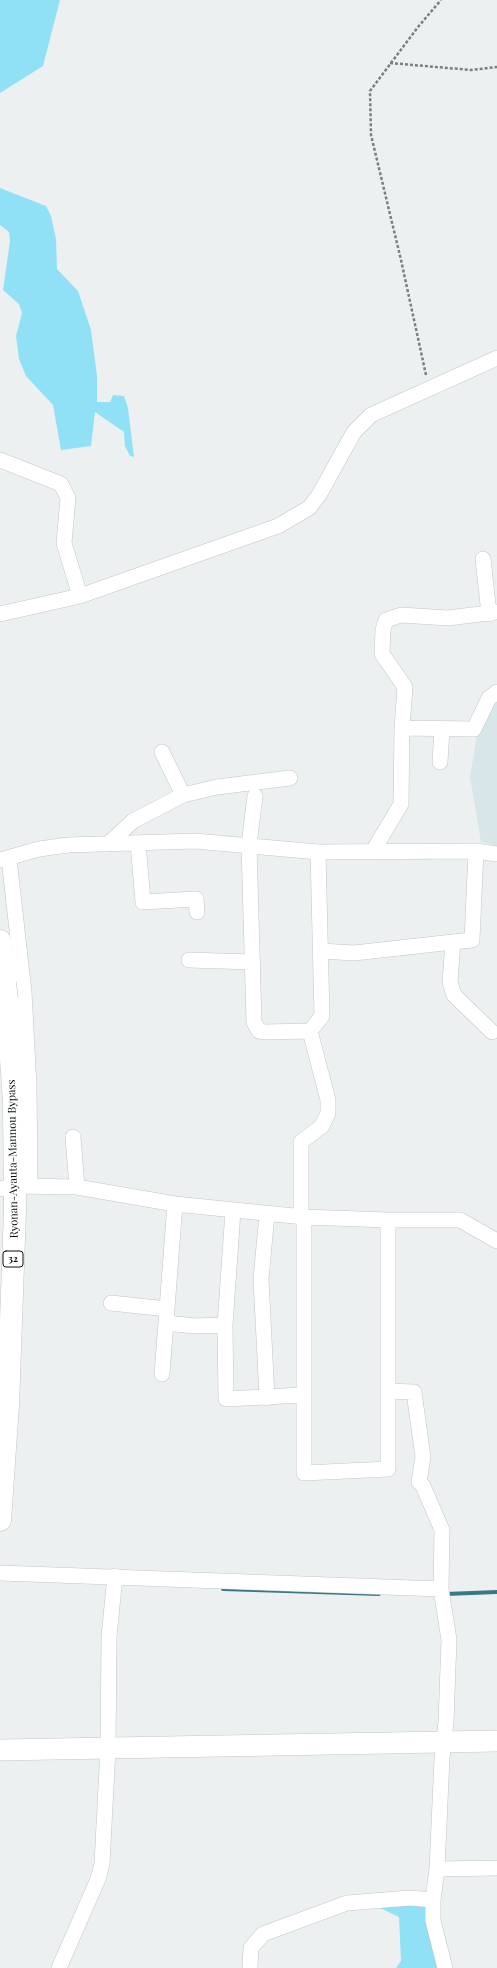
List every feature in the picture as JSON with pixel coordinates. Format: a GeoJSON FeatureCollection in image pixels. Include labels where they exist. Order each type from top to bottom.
{"type":"FeatureCollection","features":[{"type":"Feature","properties":{"kind":"highway","name":"Ryonan-Ayauta-Mannou Bypass"},"geometry":{"type":"LineString","coordinates":[[0,941],[9,991],[14,1104],[15,1187],[8,1406],[0,1520]]}},
{"type":"Feature","properties":{"kind":"street"},"geometry":{"type":"LineString","coordinates":[[0,614],[80,596],[278,526],[292,519],[309,508],[319,495],[354,432],[371,415],[497,358]]}},
{"type":"Feature","properties":{"kind":"street"},"geometry":{"type":"LineString","coordinates":[[0,460],[61,484],[68,498],[64,543],[80,596]]}},
{"type":"Feature","properties":{"kind":"street"},"geometry":{"type":"LineString","coordinates":[[373,852],[401,804],[402,728],[405,687],[382,654],[383,630],[386,620],[401,615],[448,618],[493,613],[483,559]]}},
{"type":"Feature","properties":{"kind":"street"},"geometry":{"type":"LineString","coordinates":[[402,728],[474,729],[489,698],[497,692]]}},
{"type":"Feature","properties":{"kind":"street"},"geometry":{"type":"LineString","coordinates":[[440,762],[442,729]]}},
{"type":"Feature","properties":{"kind":"street"},"geometry":{"type":"LineString","coordinates":[[162,752],[184,795]]}},
{"type":"Feature","properties":{"kind":"street"},"geometry":{"type":"LineString","coordinates":[[108,844],[133,821],[184,795],[217,787],[290,778]]}},
{"type":"Feature","properties":{"kind":"street"},"geometry":{"type":"LineString","coordinates":[[255,796],[249,845],[254,1022],[259,1031],[265,1032],[310,1031]]}},
{"type":"Feature","properties":{"kind":"street"},"geometry":{"type":"LineString","coordinates":[[9,991],[5,860],[39,849],[68,845],[195,841],[318,852],[476,851],[497,854]]}},
{"type":"Feature","properties":{"kind":"street"},"geometry":{"type":"LineString","coordinates":[[138,843],[143,902],[196,899],[197,912]]}},
{"type":"Feature","properties":{"kind":"street"},"geometry":{"type":"LineString","coordinates":[[321,951],[354,953],[472,940],[476,851]]}},
{"type":"Feature","properties":{"kind":"street"},"geometry":{"type":"LineString","coordinates":[[310,1031],[322,1016],[318,852]]}},
{"type":"Feature","properties":{"kind":"street"},"geometry":{"type":"LineString","coordinates":[[453,942],[450,982],[454,995],[492,1032]]}},
{"type":"Feature","properties":{"kind":"street"},"geometry":{"type":"LineString","coordinates":[[189,960],[252,962]]}},
{"type":"Feature","properties":{"kind":"street"},"geometry":{"type":"LineString","coordinates":[[310,1031],[328,1100],[328,1113],[322,1126],[301,1142],[304,1473],[388,1469],[388,1220]]}},
{"type":"Feature","properties":{"kind":"street"},"geometry":{"type":"LineString","coordinates":[[73,1137],[77,1187]]}},
{"type":"Feature","properties":{"kind":"street"},"geometry":{"type":"LineString","coordinates":[[15,1187],[77,1187],[175,1204],[302,1217],[388,1220],[460,1220],[497,1241]]}},
{"type":"Feature","properties":{"kind":"street"},"geometry":{"type":"LineString","coordinates":[[162,1374],[175,1204]]}},
{"type":"Feature","properties":{"kind":"street"},"geometry":{"type":"LineString","coordinates":[[233,1211],[225,1324],[226,1399],[303,1395]]}},
{"type":"Feature","properties":{"kind":"street"},"geometry":{"type":"LineString","coordinates":[[266,1398],[261,1279],[267,1214]]}},
{"type":"Feature","properties":{"kind":"street"},"geometry":{"type":"LineString","coordinates":[[111,1303],[167,1316],[195,1326],[225,1324]]}},
{"type":"Feature","properties":{"kind":"street"},"geometry":{"type":"LineString","coordinates":[[388,1392],[414,1392],[423,1457],[419,1482],[423,1486],[442,1530],[441,1589],[449,1640],[446,1722],[443,1742],[433,1921],[445,1968]]}},
{"type":"Feature","properties":{"kind":"street"},"geometry":{"type":"LineString","coordinates":[[0,1573],[115,1581],[441,1589]]}},
{"type":"Feature","properties":{"kind":"street"},"geometry":{"type":"LineString","coordinates":[[60,1968],[98,1879],[102,1864],[108,1748],[109,1637],[115,1581]]}},
{"type":"Feature","properties":{"kind":"street"},"geometry":{"type":"LineString","coordinates":[[0,1750],[497,1741]]}},
{"type":"Feature","properties":{"kind":"street"},"geometry":{"type":"LineString","coordinates":[[437,1869],[497,1868]]}},
{"type":"Feature","properties":{"kind":"street"},"geometry":{"type":"LineString","coordinates":[[250,1968],[251,1948],[263,1934],[347,1903],[410,1898],[433,1900]]}},
{"type":"Feature","properties":{"kind":"path"},"geometry":{"type":"LineString","coordinates":[[428,388],[401,260],[371,135],[370,92],[390,63],[441,0]]}},
{"type":"Feature","properties":{"kind":"path"},"geometry":{"type":"LineString","coordinates":[[390,63],[471,70],[497,67]]}},
{"type":"Feature","properties":{"kind":"shaded area"},"geometry":{"type":"Polygon","coordinates":[[[0,0],[60,0],[43,66],[0,93],[0,0]]]}},
{"type":"Feature","properties":{"kind":"shaded area"},"geometry":{"type":"Polygon","coordinates":[[[0,188],[46,206],[51,216],[56,239],[57,269],[78,291],[91,330],[97,376],[97,402],[110,402],[113,395],[124,396],[128,408],[134,457],[130,456],[125,446],[124,432],[95,412],[91,446],[61,450],[53,405],[26,376],[19,359],[16,336],[22,313],[19,304],[3,290],[10,241],[9,232],[0,225],[0,188]]]}},
{"type":"Feature","properties":{"kind":"shaded area"},"geometry":{"type":"Polygon","coordinates":[[[497,699],[497,846],[481,842],[470,777],[477,734],[497,699]]]}},
{"type":"Feature","properties":{"kind":"shaded area"},"geometry":{"type":"Polygon","coordinates":[[[407,1903],[427,1905],[438,1968],[396,1968],[401,1961],[399,1917],[378,1907],[407,1903]]]}},
{"type":"Feature","properties":{"kind":"waterway"},"geometry":{"type":"LineString","coordinates":[[223,1589],[379,1594]]}},
{"type":"Feature","properties":{"kind":"waterway"},"geometry":{"type":"LineString","coordinates":[[446,1594],[497,1592]]}}]}
